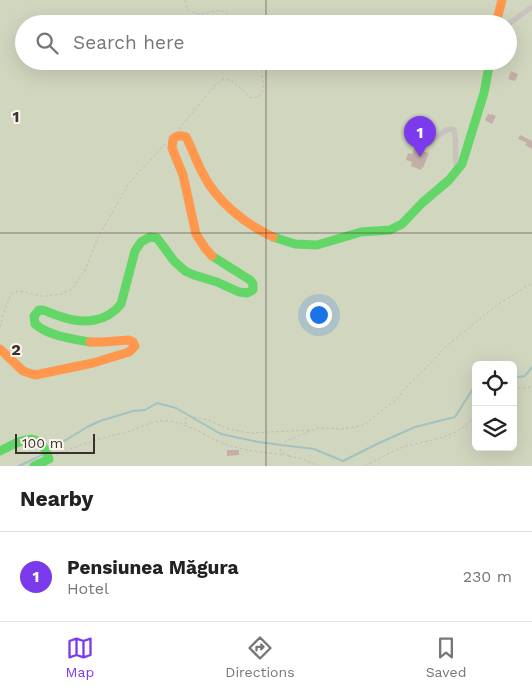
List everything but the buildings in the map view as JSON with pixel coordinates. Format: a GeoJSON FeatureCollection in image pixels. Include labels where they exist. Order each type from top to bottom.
{"type":"FeatureCollection","features":[{"type":"Feature","properties":{"kind":"main road"},"geometry":{"type":"LineString","coordinates":[[498,15],[502,0]]}},
{"type":"Feature","properties":{"kind":"main road"},"geometry":{"type":"LineString","coordinates":[[0,349],[23,371],[35,375],[93,363],[129,352],[133,349],[135,346],[129,340],[95,342],[71,338],[38,326],[35,324],[34,316],[39,310],[45,310],[74,320],[88,320],[112,314],[121,304],[135,251],[139,244],[148,236],[157,238],[177,264],[190,273],[247,294],[254,289],[248,277],[218,260],[199,240],[183,175],[172,148],[172,139],[174,137],[179,135],[186,137],[210,186],[235,213],[268,234],[301,245],[320,244],[355,233],[390,231],[396,229],[404,222],[421,204],[448,182],[458,170],[482,101],[488,70]]}},
{"type":"Feature","properties":{"kind":"main road"},"geometry":{"type":"LineString","coordinates":[[0,451],[31,438],[38,439],[48,453],[49,459],[34,466]]}},
{"type":"Feature","properties":{"kind":"street"},"geometry":{"type":"LineString","coordinates":[[517,18],[532,7]]}},
{"type":"Feature","properties":{"kind":"street"},"geometry":{"type":"LineString","coordinates":[[427,144],[446,130],[454,130],[456,166],[458,170]]}},
{"type":"Feature","properties":{"kind":"path"},"geometry":{"type":"LineString","coordinates":[[185,0],[188,10],[200,15],[218,10],[229,15]]}},
{"type":"Feature","properties":{"kind":"path"},"geometry":{"type":"LineString","coordinates":[[0,327],[10,296],[14,292],[47,296],[61,294],[72,289],[84,272],[99,234],[129,183],[168,140],[174,137],[215,85],[224,79],[232,81],[251,98],[260,96],[264,88],[261,70]]}},
{"type":"Feature","properties":{"kind":"path"},"geometry":{"type":"LineString","coordinates":[[289,456],[281,452],[280,449],[283,444],[317,428],[344,429],[364,426],[395,401],[444,348],[497,305],[532,283]]}},
{"type":"Feature","properties":{"kind":"path"},"geometry":{"type":"LineString","coordinates":[[517,388],[532,387]]}},
{"type":"Feature","properties":{"kind":"path"},"geometry":{"type":"LineString","coordinates":[[186,425],[185,419],[190,416],[208,420],[229,429],[249,433],[313,430]]}},
{"type":"Feature","properties":{"kind":"path"},"geometry":{"type":"LineString","coordinates":[[365,466],[393,451],[446,437],[466,426],[472,419]]}},
{"type":"Feature","properties":{"kind":"path"},"geometry":{"type":"LineString","coordinates":[[49,459],[113,435],[125,433],[144,424],[169,421],[192,427],[219,442],[232,446],[303,459],[318,466]]}},
{"type":"Feature","properties":{"kind":"green space"},"geometry":{"type":"Polygon","coordinates":[[[0,0],[532,0],[532,466],[0,466],[0,0]]]}},
{"type":"Feature","properties":{"kind":"waterway"},"geometry":{"type":"LineString","coordinates":[[517,377],[525,376],[532,367]]}},
{"type":"Feature","properties":{"kind":"waterway"},"geometry":{"type":"LineString","coordinates":[[49,450],[100,421],[133,411],[145,410],[157,403],[176,408],[221,434],[258,442],[314,449],[343,461],[415,427],[455,417],[472,390]]}},
{"type":"Feature","properties":{"kind":"waterway"},"geometry":{"type":"LineString","coordinates":[[19,466],[43,454]]}},
{"type":"Feature","properties":{"kind":"traffic: fast"},"geometry":{"type":"LineString","coordinates":[[273,237],[295,244],[317,245],[361,232],[390,230],[402,224],[422,203],[449,180],[462,164],[484,93],[488,70]]}},
{"type":"Feature","properties":{"kind":"traffic: fast"},"geometry":{"type":"LineString","coordinates":[[90,342],[47,331],[35,324],[34,316],[39,310],[78,321],[94,320],[108,315],[121,304],[135,251],[141,242],[150,237],[157,238],[174,261],[185,271],[239,292],[247,293],[253,290],[253,284],[250,280],[212,256]]}},
{"type":"Feature","properties":{"kind":"traffic: fast"},"geometry":{"type":"LineString","coordinates":[[0,451],[16,443],[29,439],[35,440],[45,449],[49,459],[34,466]]}},
{"type":"Feature","properties":{"kind":"traffic: slow"},"geometry":{"type":"LineString","coordinates":[[498,15],[502,0]]}},
{"type":"Feature","properties":{"kind":"traffic: slow"},"geometry":{"type":"LineString","coordinates":[[212,256],[196,234],[183,175],[172,148],[173,139],[178,136],[186,137],[208,183],[223,202],[242,218],[273,237]]}},
{"type":"Feature","properties":{"kind":"traffic: slow"},"geometry":{"type":"LineString","coordinates":[[0,349],[23,371],[35,375],[93,363],[129,352],[135,346],[129,340],[90,342]]}},
{"type":"Feature","properties":{"kind":"place","name":"Pensiunea Măgura"},"geometry":{"type":"Point","coordinates":[420,157]}}]}
